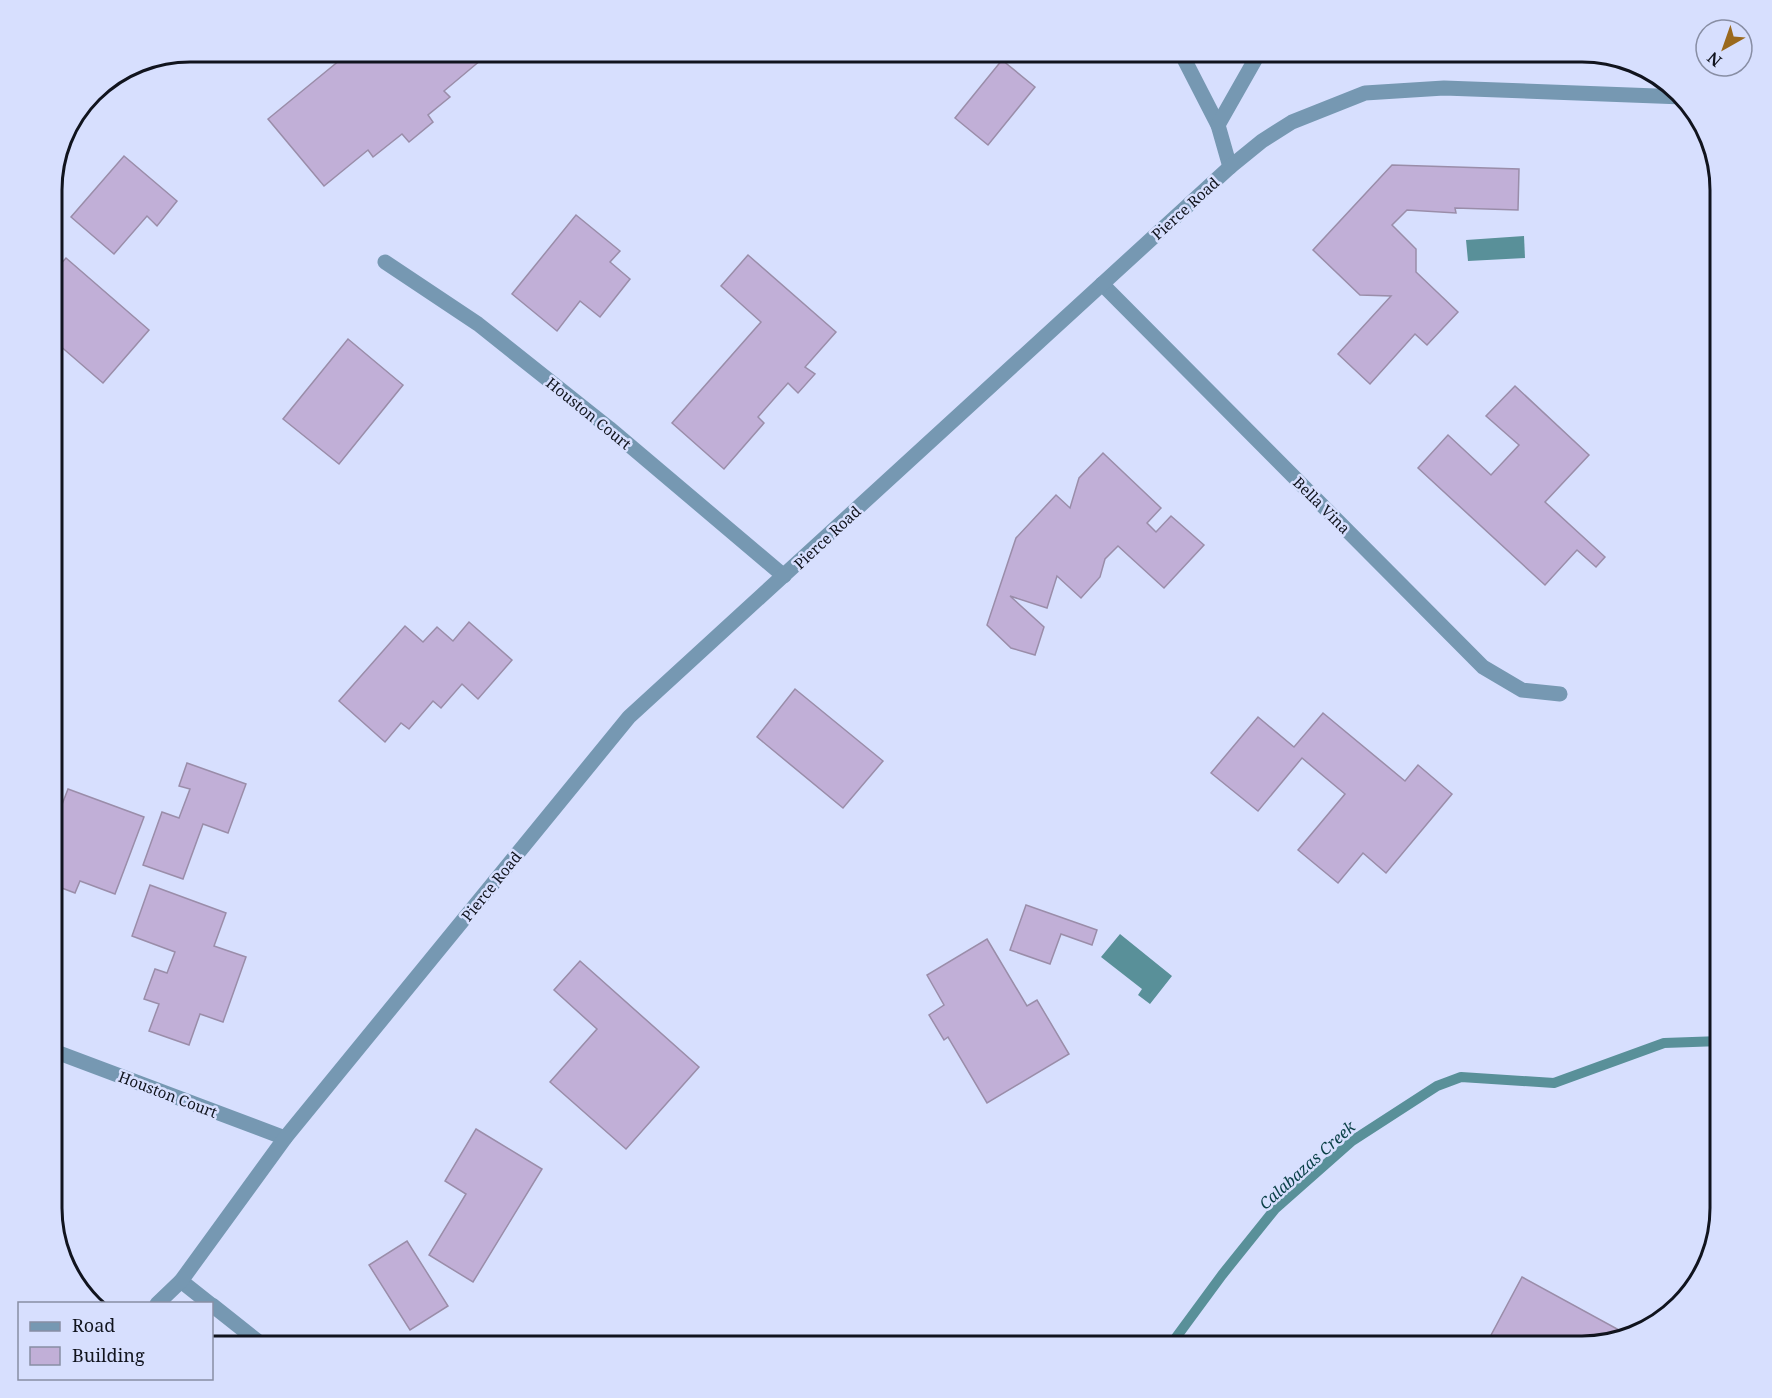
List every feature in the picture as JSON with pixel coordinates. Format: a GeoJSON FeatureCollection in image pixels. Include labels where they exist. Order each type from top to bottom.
{"type":"FeatureCollection","features":[{"type":"Feature","properties":{"kind":"street"},"geometry":{"type":"LineString","coordinates":[[1186,62],[1218,125],[1230,167]]}},
{"type":"Feature","properties":{"kind":"street"},"geometry":{"type":"LineString","coordinates":[[1218,125],[1254,62]]}},
{"type":"Feature","properties":{"kind":"street","name":"Pierce Road"},"geometry":{"type":"LineString","coordinates":[[159,1302],[181,1281],[285,1138],[629,717],[1230,167],[1262,141],[1292,122],[1365,93],[1444,88],[1671,97]]}},
{"type":"Feature","properties":{"kind":"street","name":"Houston Court"},"geometry":{"type":"LineString","coordinates":[[385,262],[478,324],[609,428],[784,576]]}},
{"type":"Feature","properties":{"kind":"street","name":"Bella Vina"},"geometry":{"type":"LineString","coordinates":[[1102,284],[1483,667],[1522,690],[1560,694]]}},
{"type":"Feature","properties":{"kind":"street","name":"Houston Court"},"geometry":{"type":"LineString","coordinates":[[62,1054],[285,1138]]}},
{"type":"Feature","properties":{"kind":"street"},"geometry":{"type":"LineString","coordinates":[[181,1281],[208,1302]]}},
{"type":"Feature","properties":{"kind":"street"},"geometry":{"type":"LineString","coordinates":[[213,1306],[251,1336]]}},
{"type":"Feature","properties":{"kind":"shaded area"},"geometry":{"type":"Polygon","coordinates":[[[1524,236],[1525,258],[1468,261],[1466,240],[1524,236]]]}},
{"type":"Feature","properties":{"kind":"shaded area"},"geometry":{"type":"Polygon","coordinates":[[[1120,934],[1172,976],[1150,1004],[1138,995],[1142,989],[1101,957],[1120,934]]]}},
{"type":"Feature","properties":{"kind":"building"},"geometry":{"type":"Polygon","coordinates":[[[338,62],[479,62],[444,91],[450,97],[428,115],[433,122],[409,142],[402,134],[373,157],[368,150],[324,186],[268,119],[338,62]]]}},
{"type":"Feature","properties":{"kind":"building"},"geometry":{"type":"Polygon","coordinates":[[[1000,62],[1004,62],[1035,87],[988,145],[955,118],[1000,62]]]}},
{"type":"Feature","properties":{"kind":"building"},"geometry":{"type":"Polygon","coordinates":[[[124,156],[177,201],[157,226],[147,216],[114,254],[71,217],[124,156]]]}},
{"type":"Feature","properties":{"kind":"building"},"geometry":{"type":"Polygon","coordinates":[[[1392,165],[1519,169],[1518,210],[1455,208],[1456,213],[1407,210],[1392,225],[1416,249],[1416,272],[1458,312],[1427,345],[1415,334],[1370,384],[1338,354],[1391,296],[1360,295],[1313,250],[1392,165]]]}},
{"type":"Feature","properties":{"kind":"building"},"geometry":{"type":"Polygon","coordinates":[[[576,215],[620,251],[610,262],[630,279],[600,317],[580,301],[557,331],[512,294],[576,215]]]}},
{"type":"Feature","properties":{"kind":"building"},"geometry":{"type":"Polygon","coordinates":[[[748,255],[836,332],[805,367],[815,374],[798,393],[788,383],[758,417],[764,423],[724,469],[672,423],[761,322],[721,286],[748,255]]]}},
{"type":"Feature","properties":{"kind":"building"},"geometry":{"type":"Polygon","coordinates":[[[66,258],[149,330],[103,383],[62,348],[62,263],[66,258]]]}},
{"type":"Feature","properties":{"kind":"building"},"geometry":{"type":"Polygon","coordinates":[[[348,339],[403,385],[339,464],[283,419],[348,339]]]}},
{"type":"Feature","properties":{"kind":"building"},"geometry":{"type":"Polygon","coordinates":[[[1515,386],[1589,455],[1545,502],[1605,557],[1596,567],[1577,550],[1545,585],[1418,468],[1448,435],[1491,475],[1519,445],[1486,416],[1515,386]]]}},
{"type":"Feature","properties":{"kind":"building"},"geometry":{"type":"Polygon","coordinates":[[[1103,453],[1161,508],[1147,523],[1156,532],[1171,516],[1204,545],[1164,588],[1118,546],[1105,559],[1100,577],[1081,598],[1057,576],[1047,608],[1010,596],[1044,627],[1035,655],[1011,648],[987,625],[1016,538],[1056,495],[1070,508],[1079,478],[1103,453]]]}},
{"type":"Feature","properties":{"kind":"building"},"geometry":{"type":"Polygon","coordinates":[[[469,622],[512,660],[478,699],[462,684],[441,708],[433,701],[409,729],[401,723],[385,742],[339,701],[405,626],[423,642],[437,627],[453,641],[469,622]]]}},
{"type":"Feature","properties":{"kind":"building"},"geometry":{"type":"Polygon","coordinates":[[[795,689],[883,761],[843,808],[757,737],[795,689]]]}},
{"type":"Feature","properties":{"kind":"building"},"geometry":{"type":"Polygon","coordinates":[[[1323,713],[1405,781],[1418,765],[1452,794],[1386,873],[1363,853],[1338,883],[1298,850],[1345,794],[1302,758],[1258,811],[1211,773],[1258,717],[1294,747],[1323,713]]]}},
{"type":"Feature","properties":{"kind":"building"},"geometry":{"type":"Polygon","coordinates":[[[187,763],[246,784],[228,833],[203,824],[183,879],[143,865],[162,812],[179,818],[190,789],[179,786],[187,763]]]}},
{"type":"Feature","properties":{"kind":"building"},"geometry":{"type":"Polygon","coordinates":[[[68,789],[144,817],[115,894],[80,881],[75,893],[62,888],[62,804],[68,789]]]}},
{"type":"Feature","properties":{"kind":"building"},"geometry":{"type":"Polygon","coordinates":[[[150,885],[226,913],[214,946],[246,957],[223,1022],[200,1014],[189,1045],[149,1031],[159,1004],[144,999],[155,969],[167,973],[175,952],[132,936],[150,885]]]}},
{"type":"Feature","properties":{"kind":"building"},"geometry":{"type":"Polygon","coordinates":[[[1026,905],[1097,930],[1092,945],[1061,934],[1050,964],[1010,950],[1026,905]]]}},
{"type":"Feature","properties":{"kind":"building"},"geometry":{"type":"Polygon","coordinates":[[[987,939],[1027,1006],[1037,1000],[1069,1054],[987,1103],[948,1037],[944,1040],[929,1015],[944,1005],[927,975],[987,939]]]}},
{"type":"Feature","properties":{"kind":"building"},"geometry":{"type":"Polygon","coordinates":[[[580,961],[699,1067],[626,1149],[550,1082],[597,1029],[554,990],[580,961]]]}},
{"type":"Feature","properties":{"kind":"building"},"geometry":{"type":"Polygon","coordinates":[[[476,1129],[542,1169],[473,1282],[429,1255],[466,1194],[445,1181],[476,1129]]]}},
{"type":"Feature","properties":{"kind":"building"},"geometry":{"type":"Polygon","coordinates":[[[407,1241],[448,1306],[410,1330],[369,1265],[407,1241]]]}},
{"type":"Feature","properties":{"kind":"building"},"geometry":{"type":"Polygon","coordinates":[[[1522,1277],[1621,1331],[1591,1336],[1491,1336],[1522,1277]]]}},
{"type":"Feature","properties":{"kind":"waterway","name":"Calabazas Creek"},"geometry":{"type":"LineString","coordinates":[[1177,1336],[1275,1209],[1352,1141],[1437,1086],[1461,1077],[1554,1083],[1664,1043],[1710,1041]]}}]}
